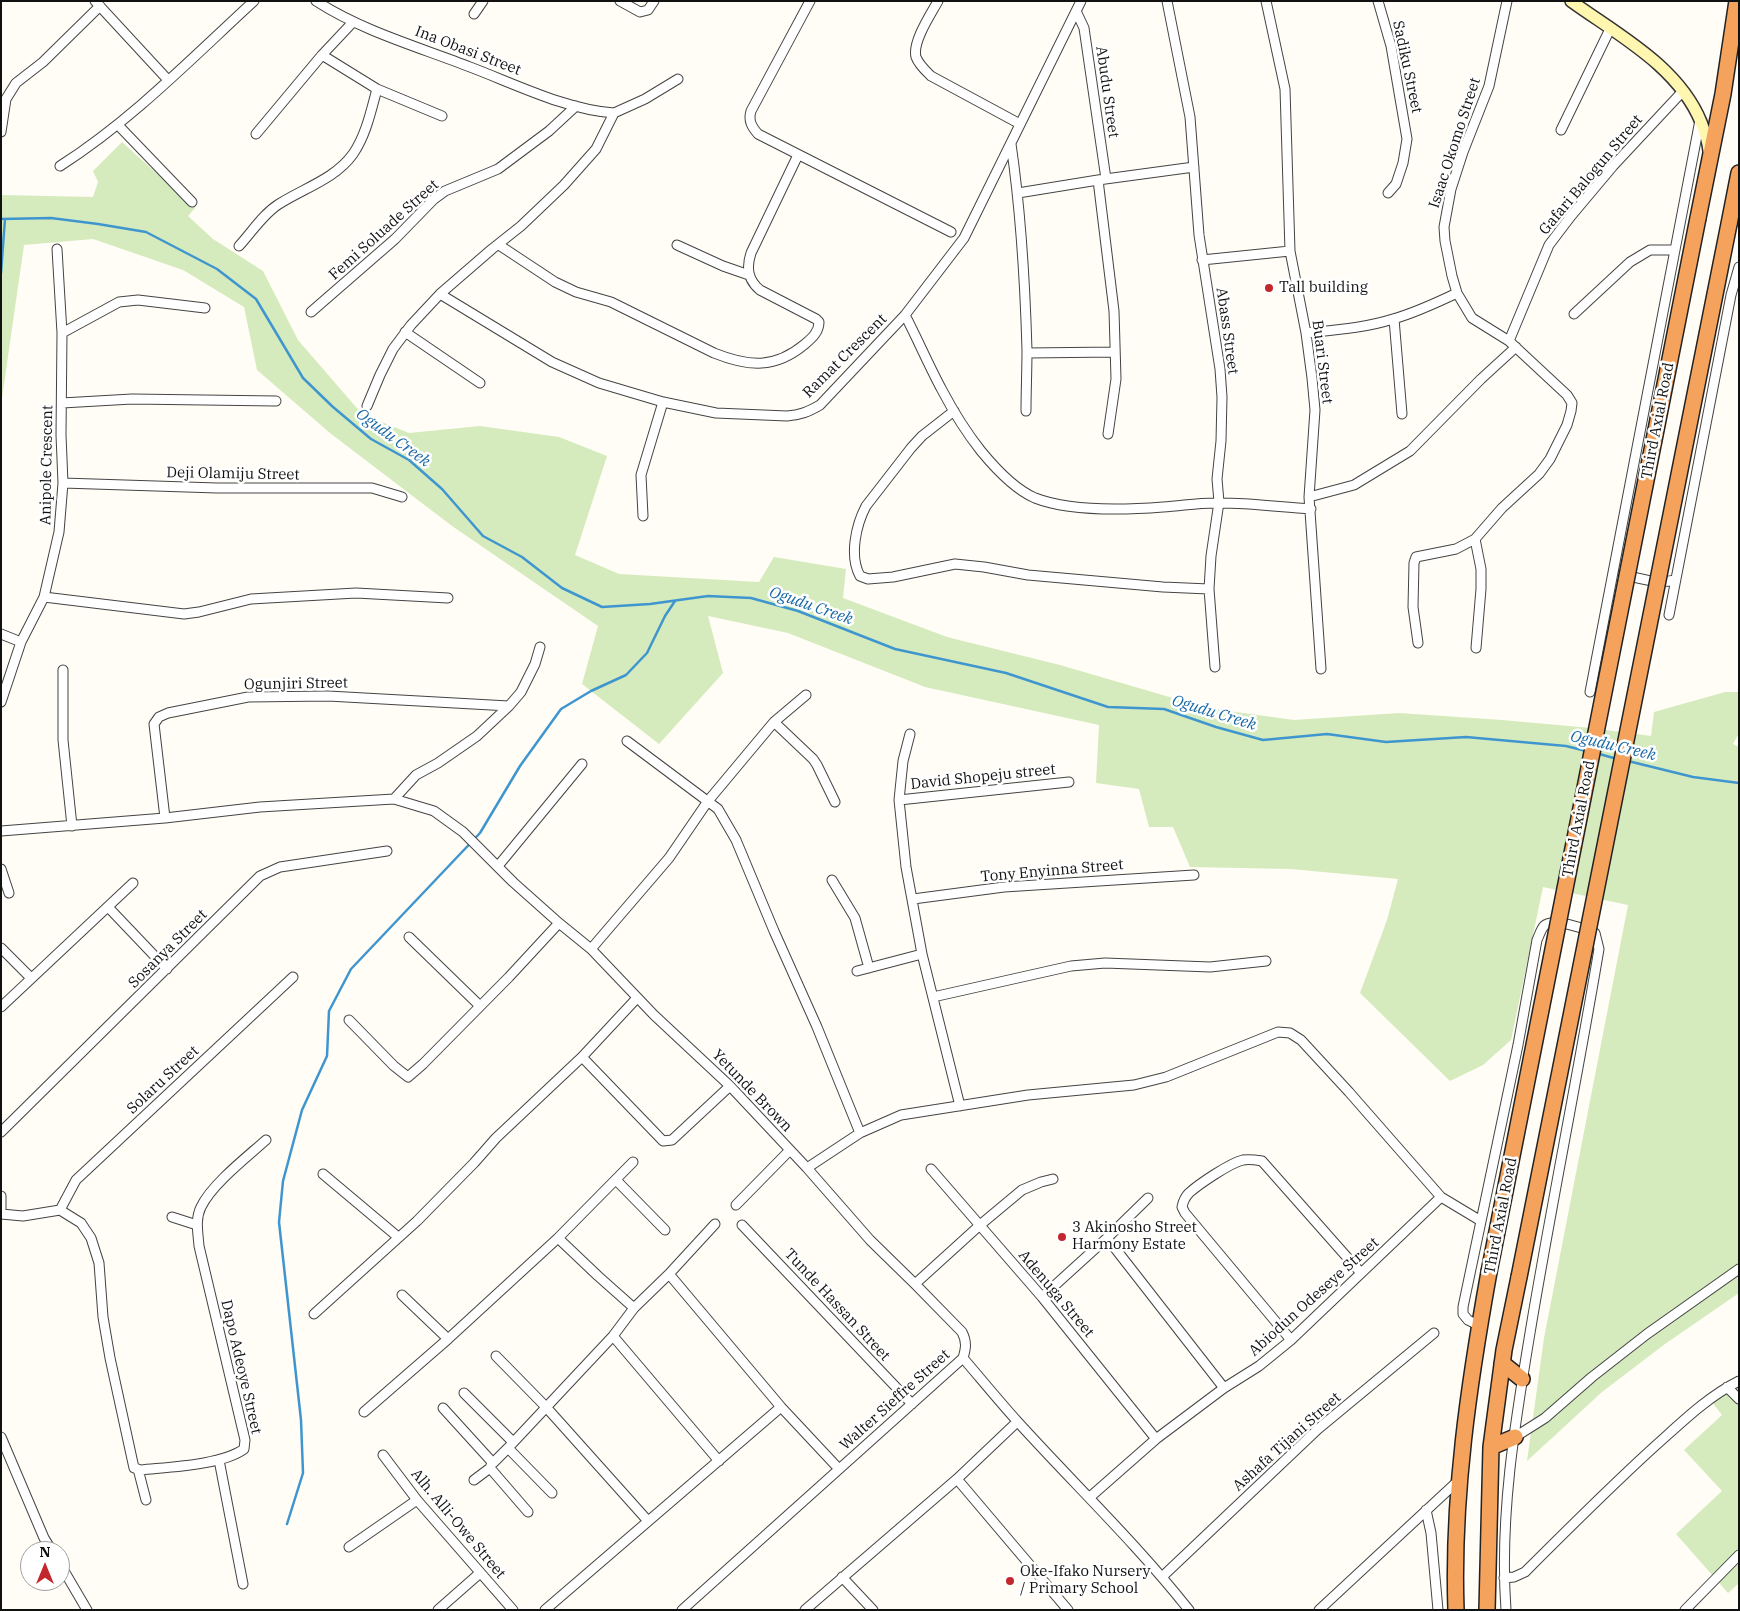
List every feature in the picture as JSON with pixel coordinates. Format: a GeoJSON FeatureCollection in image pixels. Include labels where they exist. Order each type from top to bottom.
{"type":"FeatureCollection","features":[{"type":"Feature","properties":{"kind":"highway","name":"Third Axial Road"},"geometry":{"type":"LineString","coordinates":[[1456,1610],[1459,1480],[1465,1425],[1489,1272],[1709,166],[1723,94],[1737,1]]}},
{"type":"Feature","properties":{"kind":"highway","name":"Third Axial Road"},"geometry":{"type":"LineString","coordinates":[[1487,1610],[1491,1447],[1502,1363],[1739,173]]}},
{"type":"Feature","properties":{"kind":"highway"},"geometry":{"type":"LineString","coordinates":[[1502,1363],[1522,1379]]}},
{"type":"Feature","properties":{"kind":"highway"},"geometry":{"type":"LineString","coordinates":[[1491,1447],[1515,1437]]}},
{"type":"Feature","properties":{"kind":"street"},"geometry":{"type":"LineString","coordinates":[[60,166],[84,151],[118,125],[254,1]]}},
{"type":"Feature","properties":{"kind":"street","name":"Ina Obasi Street"},"geometry":{"type":"LineString","coordinates":[[316,1],[353,22],[592,112],[614,114]]}},
{"type":"Feature","properties":{"kind":"street"},"geometry":{"type":"LineString","coordinates":[[474,14],[483,1]]}},
{"type":"Feature","properties":{"kind":"street"},"geometry":{"type":"LineString","coordinates":[[620,1],[635,11],[640,12],[648,10],[654,1]]}},
{"type":"Feature","properties":{"kind":"street"},"geometry":{"type":"LineString","coordinates":[[810,1],[750,117],[750,123],[758,134],[951,232]]}},
{"type":"Feature","properties":{"kind":"street"},"geometry":{"type":"LineString","coordinates":[[938,1],[916,48],[916,56],[923,68],[931,76],[1020,124]]}},
{"type":"Feature","properties":{"kind":"street","name":"Ramat Crescent"},"geometry":{"type":"LineString","coordinates":[[440,294],[560,366],[599,383],[663,402],[716,412],[798,416],[808,412],[820,405],[905,315],[964,238],[1081,1]]}},
{"type":"Feature","properties":{"kind":"street","name":"Abass Street"},"geometry":{"type":"LineString","coordinates":[[1168,1],[1187,95],[1192,131],[1202,260],[1220,370],[1222,397],[1218,479],[1219,502],[1211,556],[1209,588],[1215,667]]}},
{"type":"Feature","properties":{"kind":"street","name":"Buari Street"},"geometry":{"type":"LineString","coordinates":[[1266,1],[1285,89],[1290,251],[1306,333],[1314,410],[1309,497],[1321,669]]}},
{"type":"Feature","properties":{"kind":"street","name":"Sadiku Street"},"geometry":{"type":"LineString","coordinates":[[1378,1],[1391,46],[1407,139],[1403,163],[1396,184],[1388,193]]}},
{"type":"Feature","properties":{"kind":"street","name":"Isaac Okomo Street"},"geometry":{"type":"LineString","coordinates":[[1418,643],[1413,607],[1414,563],[1416,557],[1456,549],[1475,539],[1502,508],[1539,474],[1559,443],[1571,411],[1572,403],[1568,395],[1512,344],[1472,318],[1457,293],[1446,241],[1444,226],[1446,210],[1463,152],[1489,86],[1507,1]]}},
{"type":"Feature","properties":{"kind":"street"},"geometry":{"type":"LineString","coordinates":[[1571,1],[1672,77],[1694,106],[1700,120],[1706,135],[1709,166]]}},
{"type":"Feature","properties":{"kind":"street"},"geometry":{"type":"LineString","coordinates":[[1,132],[4,99],[16,84],[43,62],[98,4],[168,80]]}},
{"type":"Feature","properties":{"kind":"street","name":"Abudu Street"},"geometry":{"type":"LineString","coordinates":[[1076,11],[1084,28],[1102,179],[1114,310],[1116,379],[1108,434]]}},
{"type":"Feature","properties":{"kind":"street"},"geometry":{"type":"LineString","coordinates":[[256,134],[322,55],[353,22]]}},
{"type":"Feature","properties":{"kind":"street"},"geometry":{"type":"LineString","coordinates":[[1561,130],[1610,29]]}},
{"type":"Feature","properties":{"kind":"street"},"geometry":{"type":"LineString","coordinates":[[322,55],[377,89],[442,116]]}},
{"type":"Feature","properties":{"kind":"street"},"geometry":{"type":"LineString","coordinates":[[367,406],[393,349],[404,332],[440,294],[521,226],[551,198],[596,149],[614,114],[645,99],[678,78]]}},
{"type":"Feature","properties":{"kind":"street"},"geometry":{"type":"LineString","coordinates":[[239,246],[278,205],[326,178],[352,156],[366,129],[377,89]]}},
{"type":"Feature","properties":{"kind":"street","name":"Gafari Balogun Street"},"geometry":{"type":"LineString","coordinates":[[1512,344],[1541,263],[1554,238],[1613,166],[1683,91]]}},
{"type":"Feature","properties":{"kind":"street","name":"Femi Soluade Street"},"geometry":{"type":"LineString","coordinates":[[312,312],[395,238],[434,199],[445,191],[498,169],[549,131],[576,106]]}},
{"type":"Feature","properties":{"kind":"street"},"geometry":{"type":"LineString","coordinates":[[1590,692],[1700,120]]}},
{"type":"Feature","properties":{"kind":"street"},"geometry":{"type":"LineString","coordinates":[[118,125],[192,202]]}},
{"type":"Feature","properties":{"kind":"street"},"geometry":{"type":"LineString","coordinates":[[1010,144],[1018,194],[1027,352],[1026,412]]}},
{"type":"Feature","properties":{"kind":"street"},"geometry":{"type":"LineString","coordinates":[[499,245],[537,272],[562,286],[611,302],[732,360],[762,364],[774,362],[788,356],[803,345],[816,333],[819,322],[816,318],[760,290],[754,284],[750,275],[748,262],[798,154]]}},
{"type":"Feature","properties":{"kind":"street"},"geometry":{"type":"LineString","coordinates":[[1018,194],[1102,179],[1194,167]]}},
{"type":"Feature","properties":{"kind":"street"},"geometry":{"type":"LineString","coordinates":[[677,245],[723,266],[750,275]]}},
{"type":"Feature","properties":{"kind":"street","name":"Anipole Crescent"},"geometry":{"type":"LineString","coordinates":[[1,702],[21,642],[44,596],[59,532],[63,484],[61,435],[62,333],[57,249]]}},
{"type":"Feature","properties":{"kind":"street"},"geometry":{"type":"LineString","coordinates":[[1574,314],[1630,262],[1650,250],[1675,250]]}},
{"type":"Feature","properties":{"kind":"street"},"geometry":{"type":"LineString","coordinates":[[1202,260],[1290,251]]}},
{"type":"Feature","properties":{"kind":"street"},"geometry":{"type":"LineString","coordinates":[[1669,614],[1739,267]]}},
{"type":"Feature","properties":{"kind":"street"},"geometry":{"type":"LineString","coordinates":[[1306,333],[1357,328],[1394,319],[1457,293]]}},
{"type":"Feature","properties":{"kind":"street"},"geometry":{"type":"LineString","coordinates":[[62,333],[120,302],[138,300],[205,308]]}},
{"type":"Feature","properties":{"kind":"street"},"geometry":{"type":"LineString","coordinates":[[905,315],[954,411],[967,432],[988,459],[1017,488],[1034,497],[1052,503],[1072,506],[1123,509],[1219,502],[1310,509]]}},
{"type":"Feature","properties":{"kind":"street"},"geometry":{"type":"LineString","coordinates":[[1394,319],[1402,414]]}},
{"type":"Feature","properties":{"kind":"street"},"geometry":{"type":"LineString","coordinates":[[404,332],[480,382]]}},
{"type":"Feature","properties":{"kind":"street"},"geometry":{"type":"LineString","coordinates":[[1309,497],[1354,485],[1410,451],[1481,379],[1512,344]]}},
{"type":"Feature","properties":{"kind":"street"},"geometry":{"type":"LineString","coordinates":[[1027,352],[1115,352]]}},
{"type":"Feature","properties":{"kind":"street"},"geometry":{"type":"LineString","coordinates":[[62,403],[132,400],[276,401]]}},
{"type":"Feature","properties":{"kind":"street"},"geometry":{"type":"LineString","coordinates":[[643,516],[641,475],[663,402]]}},
{"type":"Feature","properties":{"kind":"street"},"geometry":{"type":"LineString","coordinates":[[954,411],[922,436],[866,506],[861,517],[854,561],[860,576],[868,579],[894,577],[955,564],[1028,575],[1163,587],[1209,588]]}},
{"type":"Feature","properties":{"kind":"street","name":"Deji Olamiju Street"},"geometry":{"type":"LineString","coordinates":[[63,484],[217,488],[372,488],[402,497]]}},
{"type":"Feature","properties":{"kind":"street"},"geometry":{"type":"LineString","coordinates":[[1475,539],[1481,569],[1476,648]]}},
{"type":"Feature","properties":{"kind":"street"},"geometry":{"type":"LineString","coordinates":[[1614,570],[1648,581],[1666,582],[1675,580]]}},
{"type":"Feature","properties":{"kind":"street"},"geometry":{"type":"LineString","coordinates":[[44,596],[184,614],[251,599],[356,593],[448,598]]}},
{"type":"Feature","properties":{"kind":"street"},"geometry":{"type":"LineString","coordinates":[[1,634],[21,642]]}},
{"type":"Feature","properties":{"kind":"street"},"geometry":{"type":"LineString","coordinates":[[1,832],[165,818],[260,807],[394,799],[416,775],[438,763],[477,736],[509,706],[521,692],[535,664],[540,647]]}},
{"type":"Feature","properties":{"kind":"street"},"geometry":{"type":"LineString","coordinates":[[63,670],[63,740],[72,826]]}},
{"type":"Feature","properties":{"kind":"street"},"geometry":{"type":"LineString","coordinates":[[591,949],[669,858],[708,801],[774,722],[806,695]]}},
{"type":"Feature","properties":{"kind":"street","name":"Ogunjiri Street"},"geometry":{"type":"LineString","coordinates":[[165,818],[154,724],[159,717],[168,713],[248,697],[328,696],[509,706]]}},
{"type":"Feature","properties":{"kind":"street"},"geometry":{"type":"LineString","coordinates":[[774,722],[818,765],[835,802]]}},
{"type":"Feature","properties":{"kind":"street"},"geometry":{"type":"LineString","coordinates":[[910,734],[903,761],[899,800],[906,866],[922,954],[960,1106]]}},
{"type":"Feature","properties":{"kind":"street"},"geometry":{"type":"LineString","coordinates":[[628,741],[718,809],[736,840],[774,931],[818,1027],[860,1133]]}},
{"type":"Feature","properties":{"kind":"street"},"geometry":{"type":"LineString","coordinates":[[496,863],[582,764]]}},
{"type":"Feature","properties":{"kind":"street","name":"David Shopeju street"},"geometry":{"type":"LineString","coordinates":[[899,800],[1069,782]]}},
{"type":"Feature","properties":{"kind":"street","name":"Yetunde Brown"},"geometry":{"type":"LineString","coordinates":[[394,799],[434,811],[463,832],[559,923],[591,949],[637,998],[730,1086],[807,1168],[870,1240],[962,1332],[966,1340],[963,1358]]}},
{"type":"Feature","properties":{"kind":"street","name":"Sosanya Street"},"geometry":{"type":"LineString","coordinates":[[1,1132],[260,876],[280,868],[387,851]]}},
{"type":"Feature","properties":{"kind":"street"},"geometry":{"type":"LineString","coordinates":[[1,869],[9,893]]}},
{"type":"Feature","properties":{"kind":"street","name":"Tony Enyinna Street"},"geometry":{"type":"LineString","coordinates":[[913,899],[1004,887],[1194,876]]}},
{"type":"Feature","properties":{"kind":"street"},"geometry":{"type":"LineString","coordinates":[[832,880],[856,918],[869,968]]}},
{"type":"Feature","properties":{"kind":"street"},"geometry":{"type":"LineString","coordinates":[[1,1007],[133,883]]}},
{"type":"Feature","properties":{"kind":"street"},"geometry":{"type":"LineString","coordinates":[[108,907],[167,969]]}},
{"type":"Feature","properties":{"kind":"street"},"geometry":{"type":"LineString","coordinates":[[349,1020],[394,1066],[408,1077],[509,977],[559,923]]}},
{"type":"Feature","properties":{"kind":"street"},"geometry":{"type":"LineString","coordinates":[[1480,1326],[1468,1320],[1463,1314],[1537,940],[1544,925],[1548,923],[1568,924],[1595,933],[1599,949],[1522,1379],[1504,1531],[1506,1610]]}},
{"type":"Feature","properties":{"kind":"street"},"geometry":{"type":"LineString","coordinates":[[409,937],[480,1006]]}},
{"type":"Feature","properties":{"kind":"street"},"geometry":{"type":"LineString","coordinates":[[1,948],[31,978]]}},
{"type":"Feature","properties":{"kind":"street"},"geometry":{"type":"LineString","coordinates":[[857,971],[922,954]]}},
{"type":"Feature","properties":{"kind":"street"},"geometry":{"type":"LineString","coordinates":[[933,997],[1071,966],[1105,963],[1210,967],[1266,961]]}},
{"type":"Feature","properties":{"kind":"street","name":"Solaru Street"},"geometry":{"type":"LineString","coordinates":[[60,1210],[76,1180],[293,977]]}},
{"type":"Feature","properties":{"kind":"street"},"geometry":{"type":"LineString","coordinates":[[314,1314],[398,1237],[474,1163],[502,1132],[582,1056],[637,998]]}},
{"type":"Feature","properties":{"kind":"street"},"geometry":{"type":"LineString","coordinates":[[807,1168],[860,1133],[901,1115],[1028,1095],[1134,1085],[1166,1077],[1278,1032],[1290,1033],[1301,1040],[1441,1196],[1481,1221]]}},
{"type":"Feature","properties":{"kind":"street"},"geometry":{"type":"LineString","coordinates":[[582,1056],[663,1142],[672,1140],[730,1086]]}},
{"type":"Feature","properties":{"kind":"street","name":"Dapo Adeoye Street"},"geometry":{"type":"LineString","coordinates":[[138,1470],[220,1460],[237,1454],[244,1449],[245,1440],[199,1246],[197,1224],[201,1208],[214,1189],[266,1140]]}},
{"type":"Feature","properties":{"kind":"street"},"geometry":{"type":"LineString","coordinates":[[736,1205],[789,1150]]}},
{"type":"Feature","properties":{"kind":"street"},"geometry":{"type":"LineString","coordinates":[[1291,1340],[1185,1213],[1182,1207],[1189,1193],[1224,1169],[1242,1160],[1262,1162],[1361,1273]]}},
{"type":"Feature","properties":{"kind":"street"},"geometry":{"type":"LineString","coordinates":[[364,1412],[448,1339],[558,1238],[633,1162]]}},
{"type":"Feature","properties":{"kind":"street","name":"Adenuga Street"},"geometry":{"type":"LineString","coordinates":[[931,1169],[1042,1297],[1156,1439]]}},
{"type":"Feature","properties":{"kind":"street"},"geometry":{"type":"LineString","coordinates":[[323,1174],[398,1237]]}},
{"type":"Feature","properties":{"kind":"street"},"geometry":{"type":"LineString","coordinates":[[915,1284],[1022,1190],[1040,1182],[1053,1179]]}},
{"type":"Feature","properties":{"kind":"street"},"geometry":{"type":"LineString","coordinates":[[616,1180],[665,1230]]}},
{"type":"Feature","properties":{"kind":"street"},"geometry":{"type":"LineString","coordinates":[[1,1196],[1,1213],[23,1216],[60,1210],[81,1223],[91,1238],[99,1263],[103,1317],[131,1459],[134,1468],[138,1470],[146,1500]]}},
{"type":"Feature","properties":{"kind":"street","name":"Abiodun Odeseye Street"},"geometry":{"type":"LineString","coordinates":[[1090,1497],[1156,1439],[1224,1388],[1259,1366],[1291,1340],[1441,1196]]}},
{"type":"Feature","properties":{"kind":"street"},"geometry":{"type":"LineString","coordinates":[[1042,1297],[1108,1238],[1148,1198]]}},
{"type":"Feature","properties":{"kind":"street"},"geometry":{"type":"LineString","coordinates":[[172,1217],[197,1224]]}},
{"type":"Feature","properties":{"kind":"street"},"geometry":{"type":"LineString","coordinates":[[474,1480],[511,1445],[613,1336],[634,1308],[669,1274],[715,1224]]}},
{"type":"Feature","properties":{"kind":"street","name":"Tunde Hassan Street"},"geometry":{"type":"LineString","coordinates":[[742,1224],[912,1404]]}},
{"type":"Feature","properties":{"kind":"street"},"geometry":{"type":"LineString","coordinates":[[558,1238],[634,1308]]}},
{"type":"Feature","properties":{"kind":"street"},"geometry":{"type":"LineString","coordinates":[[1108,1238],[1224,1388]]}},
{"type":"Feature","properties":{"kind":"street"},"geometry":{"type":"LineString","coordinates":[[1515,1437],[1545,1418],[1592,1377],[1739,1269]]}},
{"type":"Feature","properties":{"kind":"street"},"geometry":{"type":"LineString","coordinates":[[669,1274],[781,1406],[839,1469]]}},
{"type":"Feature","properties":{"kind":"street"},"geometry":{"type":"LineString","coordinates":[[402,1295],[448,1339]]}},
{"type":"Feature","properties":{"kind":"street","name":"Ashafa Tijani Street"},"geometry":{"type":"LineString","coordinates":[[1163,1576],[1318,1429],[1434,1333]]}},
{"type":"Feature","properties":{"kind":"street"},"geometry":{"type":"LineString","coordinates":[[613,1336],[719,1461]]}},
{"type":"Feature","properties":{"kind":"street"},"geometry":{"type":"LineString","coordinates":[[496,1356],[546,1407],[648,1521]]}},
{"type":"Feature","properties":{"kind":"street","name":"Walter Sieffre Street"},"geometry":{"type":"LineString","coordinates":[[682,1610],[963,1358],[1017,1422],[1163,1576],[1189,1610]]}},
{"type":"Feature","properties":{"kind":"street"},"geometry":{"type":"LineString","coordinates":[[1504,1578],[1514,1577],[1525,1572],[1611,1487],[1671,1432],[1711,1397],[1739,1380]]}},
{"type":"Feature","properties":{"kind":"street"},"geometry":{"type":"LineString","coordinates":[[1727,1386],[1739,1399]]}},
{"type":"Feature","properties":{"kind":"street"},"geometry":{"type":"LineString","coordinates":[[464,1393],[552,1493]]}},
{"type":"Feature","properties":{"kind":"street"},"geometry":{"type":"LineString","coordinates":[[545,1610],[781,1406]]}},
{"type":"Feature","properties":{"kind":"street"},"geometry":{"type":"LineString","coordinates":[[443,1408],[528,1512]]}},
{"type":"Feature","properties":{"kind":"street"},"geometry":{"type":"LineString","coordinates":[[805,1610],[957,1478],[1017,1422]]}},
{"type":"Feature","properties":{"kind":"street"},"geometry":{"type":"LineString","coordinates":[[1,1437],[46,1541]]}},
{"type":"Feature","properties":{"kind":"street","name":"Alh. Alli-Owe Street"},"geometry":{"type":"LineString","coordinates":[[383,1455],[417,1500],[513,1610]]}},
{"type":"Feature","properties":{"kind":"street"},"geometry":{"type":"LineString","coordinates":[[220,1460],[243,1584]]}},
{"type":"Feature","properties":{"kind":"street"},"geometry":{"type":"LineString","coordinates":[[957,1478],[1068,1610]]}},
{"type":"Feature","properties":{"kind":"street"},"geometry":{"type":"LineString","coordinates":[[1319,1610],[1459,1480]]}},
{"type":"Feature","properties":{"kind":"street"},"geometry":{"type":"LineString","coordinates":[[349,1547],[417,1500]]}},
{"type":"Feature","properties":{"kind":"street"},"geometry":{"type":"LineString","coordinates":[[1426,1510],[1431,1532],[1438,1610]]}},
{"type":"Feature","properties":{"kind":"street"},"geometry":{"type":"LineString","coordinates":[[1685,1610],[1739,1555]]}},
{"type":"Feature","properties":{"kind":"street"},"geometry":{"type":"LineString","coordinates":[[438,1610],[480,1573]]}},
{"type":"Feature","properties":{"kind":"street"},"geometry":{"type":"LineString","coordinates":[[842,1577],[873,1610]]}},
{"type":"Feature","properties":{"kind":"street"},"geometry":{"type":"LineString","coordinates":[[70,1581],[87,1610]]}},
{"type":"Feature","properties":{"kind":"green space"},"geometry":{"type":"Polygon","coordinates":[[[122,142],[195,208],[188,216],[213,239],[263,271],[298,340],[362,414],[409,433],[480,426],[559,437],[607,456],[575,555],[619,574],[759,582],[774,557],[846,569],[843,598],[947,637],[1060,665],[1207,708],[1294,720],[1399,713],[1591,728],[1651,736],[1654,712],[1725,692],[1739,692],[1739,733],[1733,744],[1739,747],[1739,1293],[1665,1344],[1602,1392],[1527,1461],[1544,1338],[1628,905],[1543,887],[1511,1040],[1483,1065],[1450,1081],[1360,993],[1387,920],[1398,879],[1291,869],[1190,867],[1173,827],[1149,827],[1139,789],[1096,783],[1099,725],[925,687],[788,633],[708,616],[723,673],[659,744],[582,684],[598,626],[452,526],[330,433],[257,370],[244,307],[183,270],[93,239],[24,245],[1,405],[1,195],[93,197],[98,182],[93,171],[122,142]]]}},
{"type":"Feature","properties":{"kind":"green space"},"geometry":{"type":"Polygon","coordinates":[[[1739,1385],[1739,1583],[1728,1593],[1676,1534],[1722,1491],[1684,1450],[1722,1415],[1712,1402],[1739,1385]]]}},
{"type":"Feature","properties":{"kind":"waterway","name":"Ogudu Creek"},"geometry":{"type":"LineString","coordinates":[[1,219],[51,218],[146,232],[217,269],[256,299],[303,378],[333,407],[371,439],[409,460],[442,489],[483,536],[522,557],[562,588],[602,607],[650,604],[708,596],[751,598],[798,611],[895,649],[1006,673],[1108,707],[1164,709],[1216,727],[1263,740],[1327,734],[1386,742],[1466,737],[1566,746],[1586,751]]}},
{"type":"Feature","properties":{"kind":"waterway"},"geometry":{"type":"LineString","coordinates":[[1,273],[5,219]]}},
{"type":"Feature","properties":{"kind":"waterway"},"geometry":{"type":"LineString","coordinates":[[287,1524],[303,1473],[301,1420],[279,1222],[283,1181],[302,1110],[327,1056],[329,1011],[351,969],[480,833],[520,766],[561,709],[591,691],[626,675],[647,653],[665,616],[675,601]]}},
{"type":"Feature","properties":{"kind":"waterway","name":"Ogudu Creek"},"geometry":{"type":"LineString","coordinates":[[1596,753],[1617,759]]}},
{"type":"Feature","properties":{"kind":"waterway","name":"Ogudu Creek"},"geometry":{"type":"LineString","coordinates":[[1628,761],[1693,777],[1739,783]]}},
{"type":"Feature","properties":{"kind":"place","name":"Tall building"},"geometry":{"type":"Point","coordinates":[1269,288]}},
{"type":"Feature","properties":{"kind":"place","name":"3 Akinosho Street Harmony Estate"},"geometry":{"type":"Point","coordinates":[1062,1237]}},
{"type":"Feature","properties":{"kind":"place","name":"Oke-Ifako Nursery / Primary School"},"geometry":{"type":"Point","coordinates":[1010,1581]}}]}
